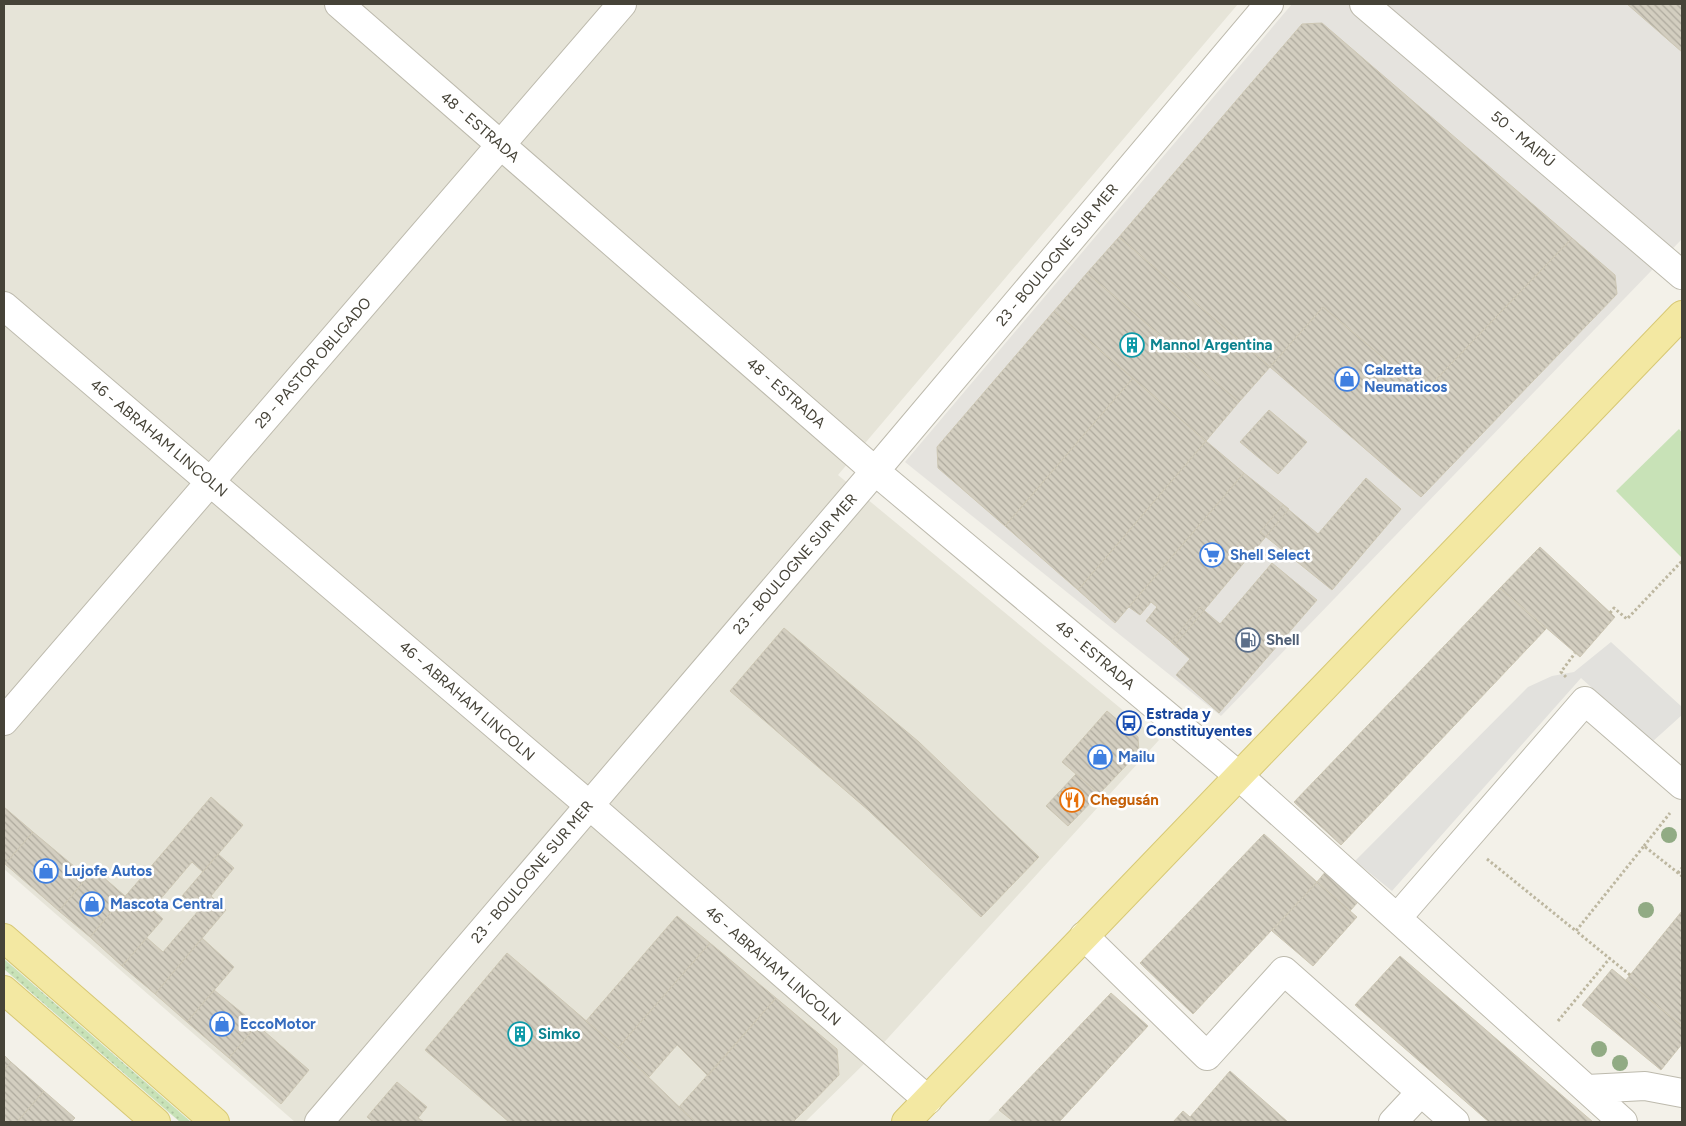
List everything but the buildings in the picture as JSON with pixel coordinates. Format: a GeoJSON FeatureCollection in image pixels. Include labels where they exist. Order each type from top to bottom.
{"type":"FeatureCollection","features":[{"type":"Feature","properties":{"kind":"main road"},"geometry":{"type":"LineString","coordinates":[[906,1122],[1682,315]]}},
{"type":"Feature","properties":{"kind":"main road"},"geometry":{"type":"LineString","coordinates":[[4,938],[216,1122]]}},
{"type":"Feature","properties":{"kind":"main road"},"geometry":{"type":"LineString","coordinates":[[4,990],[156,1122]]}},
{"type":"Feature","properties":{"kind":"street","name":"48 - ESTRADA"},"geometry":{"type":"LineString","coordinates":[[339,4],[875,471],[1238,776],[1624,1122]]}},
{"type":"Feature","properties":{"kind":"street","name":"29 - PASTOR OBLIGADO"},"geometry":{"type":"LineString","coordinates":[[4,721],[622,4]]}},
{"type":"Feature","properties":{"kind":"street","name":"23 - BOULOGNE SUR MER"},"geometry":{"type":"LineString","coordinates":[[319,1122],[875,471],[1269,4]]}},
{"type":"Feature","properties":{"kind":"street","name":"50 - MAIPÚ"},"geometry":{"type":"LineString","coordinates":[[1364,4],[1682,275]]}},
{"type":"Feature","properties":{"kind":"street","name":"46 - ABRAHAM LINCOLN"},"geometry":{"type":"LineString","coordinates":[[4,306],[589,805],[928,1100]]}},
{"type":"Feature","properties":{"kind":"street"},"geometry":{"type":"LineString","coordinates":[[1397,918],[1585,701],[1682,785]]}},
{"type":"Feature","properties":{"kind":"street"},"geometry":{"type":"LineString","coordinates":[[1084,936],[1207,1056],[1284,971],[1455,1122]]}},
{"type":"Feature","properties":{"kind":"street"},"geometry":{"type":"LineString","coordinates":[[1587,1089],[1645,1086],[1682,1093]]}},
{"type":"Feature","properties":{"kind":"street"},"geometry":{"type":"LineString","coordinates":[[1393,1122],[1421,1092]]}},
{"type":"Feature","properties":{"kind":"path"},"geometry":{"type":"LineString","coordinates":[[1610,613],[1614,608],[1627,619],[1682,561]]}},
{"type":"Feature","properties":{"kind":"path"},"geometry":{"type":"LineString","coordinates":[[1576,931],[1671,810]]}},
{"type":"Feature","properties":{"kind":"path"},"geometry":{"type":"LineString","coordinates":[[1464,841],[1630,975]]}},
{"type":"Feature","properties":{"kind":"path"},"geometry":{"type":"LineString","coordinates":[[1644,846],[1682,876]]}},
{"type":"Feature","properties":{"kind":"path"},"geometry":{"type":"LineString","coordinates":[[1678,873],[1682,868]]}},
{"type":"Feature","properties":{"kind":"path"},"geometry":{"type":"LineString","coordinates":[[1538,1046],[1610,958]]}},
{"type":"Feature","properties":{"kind":"shaded area"},"geometry":{"type":"Polygon","coordinates":[[[4,4],[1238,4],[838,475],[1159,740],[868,1060],[805,1122],[295,1122],[4,869],[4,4]]]}},
{"type":"Feature","properties":{"kind":"shaded area"},"geometry":{"type":"Polygon","coordinates":[[[1292,4],[1682,4],[1682,239],[1221,716],[905,462],[1292,4]]]}},
{"type":"Feature","properties":{"kind":"shaded area"},"geometry":{"type":"Polygon","coordinates":[[[1611,642],[1682,707],[1682,715],[1652,742],[1581,678],[1392,891],[1355,861],[1528,687],[1552,676],[1574,672],[1611,642]]]}},
{"type":"Feature","properties":{"kind":"shaded area"},"geometry":{"type":"Polygon","coordinates":[[[999,1110],[1014,1122],[987,1122],[999,1110]]]}},
{"type":"Feature","properties":{"kind":"green space"},"geometry":{"type":"Polygon","coordinates":[[[1679,429],[1682,433],[1682,558],[1616,491],[1679,429]]]}},
{"type":"Feature","properties":{"kind":"green space"},"geometry":{"type":"Polygon","coordinates":[[[4,959],[191,1122],[180,1122],[4,969],[4,959]]]}},
{"type":"Feature","properties":{"kind":"place","name":"Mannol Argentina"},"geometry":{"type":"Point","coordinates":[1132,345]}},
{"type":"Feature","properties":{"kind":"place","name":"Calzetta Neumaticos"},"geometry":{"type":"Point","coordinates":[1347,379]}},
{"type":"Feature","properties":{"kind":"place","name":"Shell Select"},"geometry":{"type":"Point","coordinates":[1212,555]}},
{"type":"Feature","properties":{"kind":"place","name":"Shell"},"geometry":{"type":"Point","coordinates":[1248,640]}},
{"type":"Feature","properties":{"kind":"place","name":"Estrada y Constituyentes"},"geometry":{"type":"Point","coordinates":[1129,723]}},
{"type":"Feature","properties":{"kind":"place","name":"Mailu"},"geometry":{"type":"Point","coordinates":[1100,757]}},
{"type":"Feature","properties":{"kind":"place","name":"Chegusán"},"geometry":{"type":"Point","coordinates":[1072,800]}},
{"type":"Feature","properties":{"kind":"place","name":"Lujofe Autos"},"geometry":{"type":"Point","coordinates":[46,871]}},
{"type":"Feature","properties":{"kind":"place","name":"Mascota Central"},"geometry":{"type":"Point","coordinates":[92,904]}},
{"type":"Feature","properties":{"kind":"place","name":"EccoMotor"},"geometry":{"type":"Point","coordinates":[222,1024]}},
{"type":"Feature","properties":{"kind":"place","name":"Simko"},"geometry":{"type":"Point","coordinates":[520,1034]}}]}
